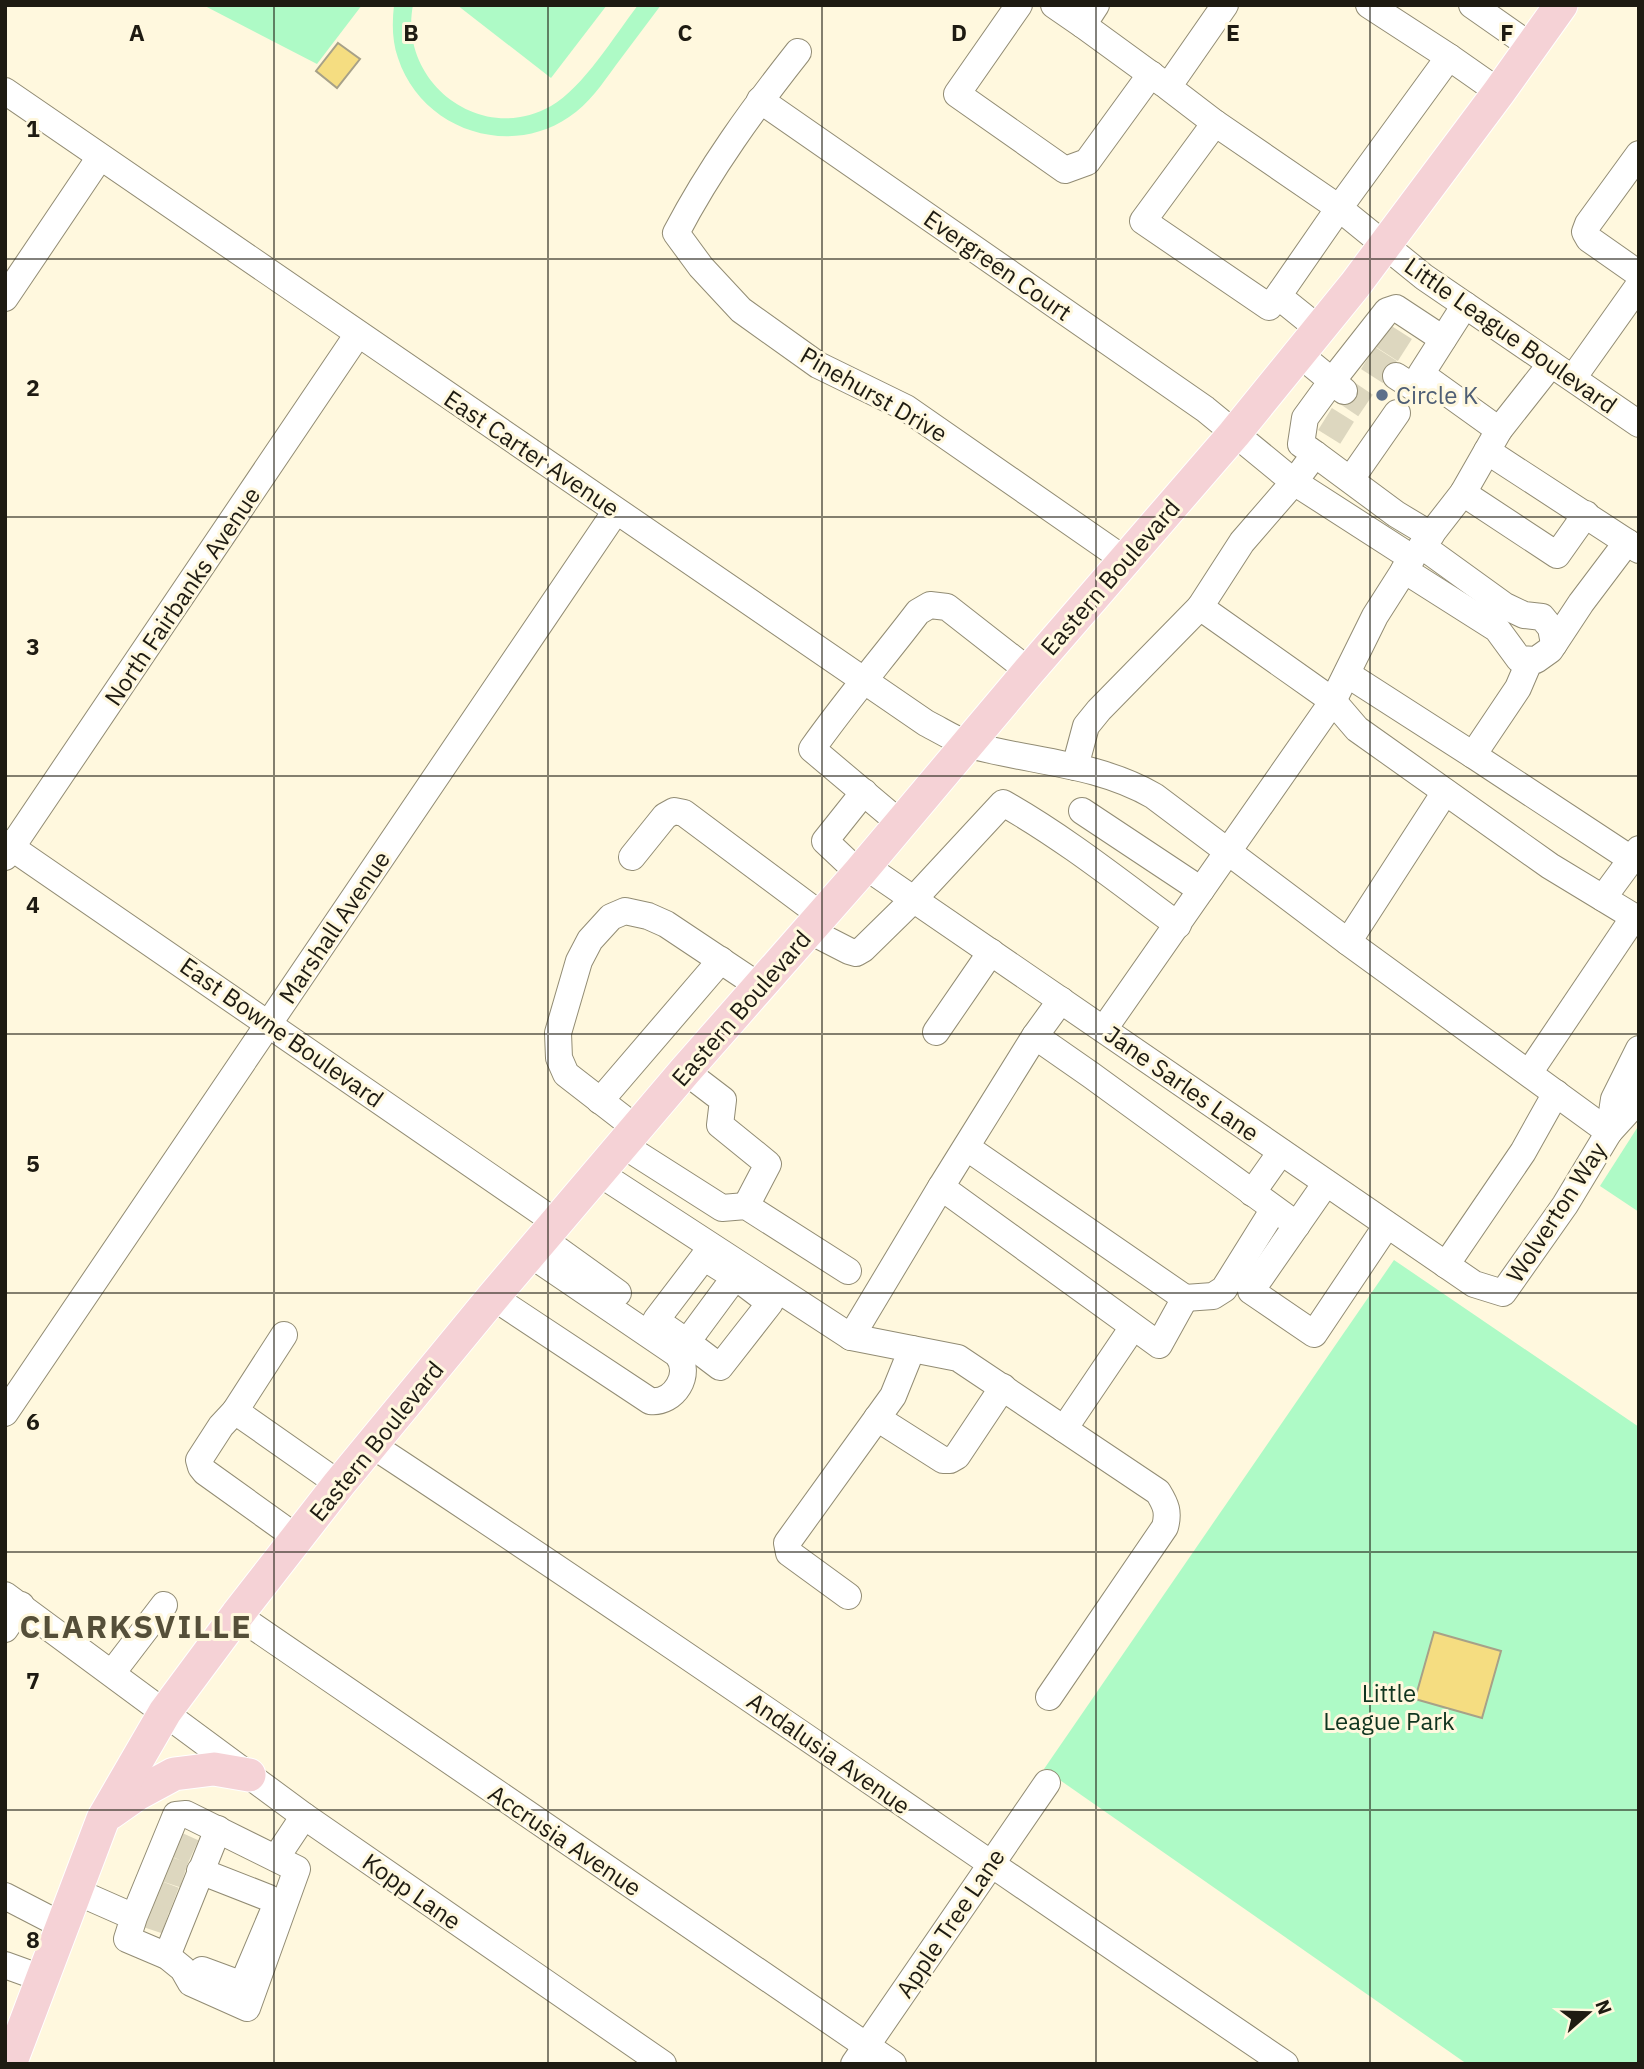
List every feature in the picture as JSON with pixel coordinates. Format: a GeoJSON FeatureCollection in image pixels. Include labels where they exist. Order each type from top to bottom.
{"type":"FeatureCollection","features":[{"type":"Feature","properties":{"kind":"main road","name":"Eastern Boulevard"},"geometry":{"type":"LineString","coordinates":[[10,2064],[103,1819],[165,1712],[236,1615],[339,1484],[493,1297],[1234,434],[1385,244],[1561,5]]}},
{"type":"Feature","properties":{"kind":"main road"},"geometry":{"type":"LineString","coordinates":[[103,1819],[137,1794],[174,1774],[214,1769],[249,1776]]}},
{"type":"Feature","properties":{"kind":"street"},"geometry":{"type":"LineString","coordinates":[[1019,5],[957,94],[1065,170],[1087,162],[1225,5]]}},
{"type":"Feature","properties":{"kind":"street","name":"Little League Boulevard"},"geometry":{"type":"LineString","coordinates":[[1054,5],[1090,15],[1160,81],[1215,123],[1339,208],[1424,277],[1639,424]]}},
{"type":"Feature","properties":{"kind":"street"},"geometry":{"type":"LineString","coordinates":[[1369,5],[1499,92]]}},
{"type":"Feature","properties":{"kind":"street"},"geometry":{"type":"LineString","coordinates":[[1472,5],[1532,47]]}},
{"type":"Feature","properties":{"kind":"street"},"geometry":{"type":"LineString","coordinates":[[760,100],[799,51]]}},
{"type":"Feature","properties":{"kind":"street"},"geometry":{"type":"LineString","coordinates":[[1215,123],[1143,221],[1269,307],[1449,57]]}},
{"type":"Feature","properties":{"kind":"street","name":"East Carter Avenue"},"geometry":{"type":"LineString","coordinates":[[5,91],[926,723],[968,744],[1083,769],[1125,781],[1154,796],[1348,942],[1609,1132]]}},
{"type":"Feature","properties":{"kind":"street","name":"Pinehurst Drive"},"geometry":{"type":"LineString","coordinates":[[760,100],[700,187],[676,233],[701,267],[741,310],[818,365],[906,408],[1125,560]]}},
{"type":"Feature","properties":{"kind":"street","name":"Evergreen Court"},"geometry":{"type":"LineString","coordinates":[[760,100],[1205,409],[1294,482],[1379,536],[1417,552]]}},
{"type":"Feature","properties":{"kind":"street"},"geometry":{"type":"LineString","coordinates":[[1639,154],[1585,232],[1589,239],[1639,274]]}},
{"type":"Feature","properties":{"kind":"street"},"geometry":{"type":"LineString","coordinates":[[5,298],[100,157]]}},
{"type":"Feature","properties":{"kind":"street"},"geometry":{"type":"LineString","coordinates":[[1091,1075],[1110,1033],[1178,925],[1333,701],[1375,616],[1417,552],[1463,493],[1493,440],[1562,371],[1639,285]]}},
{"type":"Feature","properties":{"kind":"street"},"geometry":{"type":"LineString","coordinates":[[1278,296],[1338,386]]}},
{"type":"Feature","properties":{"kind":"street"},"geometry":{"type":"LineString","coordinates":[[1351,479],[1363,443],[1443,339],[1465,305]]}},
{"type":"Feature","properties":{"kind":"street"},"geometry":{"type":"LineString","coordinates":[[1404,388],[1493,440],[1586,514],[1633,546],[1581,603],[1550,650],[1536,660],[1519,659],[1497,629],[1417,552],[1396,514],[1301,444],[1305,418],[1318,414],[1378,333],[1387,311],[1396,308],[1443,339]]}},
{"type":"Feature","properties":{"kind":"street","name":"North Fairbanks Avenue"},"geometry":{"type":"LineString","coordinates":[[7,849],[358,334]]}},
{"type":"Feature","properties":{"kind":"street"},"geometry":{"type":"LineString","coordinates":[[1072,847],[1082,811],[1081,739],[1086,726],[1200,607],[1242,542],[1315,454]]}},
{"type":"Feature","properties":{"kind":"street"},"geometry":{"type":"LineString","coordinates":[[1463,493],[1558,555],[1586,514]]}},
{"type":"Feature","properties":{"kind":"street","name":"Marshall Avenue"},"geometry":{"type":"LineString","coordinates":[[5,1413],[616,511]]}},
{"type":"Feature","properties":{"kind":"street"},"geometry":{"type":"LineString","coordinates":[[1379,536],[1396,514]]}},
{"type":"Feature","properties":{"kind":"street"},"geometry":{"type":"LineString","coordinates":[[1417,552],[1505,606],[1524,615],[1542,617],[1551,628],[1554,644]]}},
{"type":"Feature","properties":{"kind":"street"},"geometry":{"type":"LineString","coordinates":[[901,824],[812,749],[918,612],[930,605],[947,607],[1029,671]]}},
{"type":"Feature","properties":{"kind":"street"},"geometry":{"type":"LineString","coordinates":[[1200,607],[1333,701],[1357,729],[1445,792],[1550,866],[1636,918],[1529,1073]]}},
{"type":"Feature","properties":{"kind":"street"},"geometry":{"type":"LineString","coordinates":[[1474,755],[1518,688],[1530,660]]}},
{"type":"Feature","properties":{"kind":"street"},"geometry":{"type":"LineString","coordinates":[[1347,674],[1635,854],[1602,898]]}},
{"type":"Feature","properties":{"kind":"street","name":"Jane Sarles Lane"},"geometry":{"type":"LineString","coordinates":[[864,792],[825,841],[862,870],[913,900],[1110,1033],[1387,1226],[1474,1284],[1503,1293]]}},
{"type":"Feature","properties":{"kind":"street"},"geometry":{"type":"LineString","coordinates":[[1348,942],[1445,792]]}},
{"type":"Feature","properties":{"kind":"street"},"geometry":{"type":"LineString","coordinates":[[632,857],[665,816],[674,811],[684,813],[849,951],[856,953],[913,900],[1003,803],[1072,847],[1178,925]]}},
{"type":"Feature","properties":{"kind":"street"},"geometry":{"type":"LineString","coordinates":[[1082,811],[1201,890]]}},
{"type":"Feature","properties":{"kind":"street","name":"East Bowne Boulevard"},"geometry":{"type":"LineString","coordinates":[[7,849],[269,1023],[543,1239]]}},
{"type":"Feature","properties":{"kind":"street"},"geometry":{"type":"LineString","coordinates":[[759,986],[666,924],[648,916],[625,911],[611,917],[590,940],[579,961],[558,1033],[559,1058],[566,1074],[600,1101],[630,1137],[722,1208],[746,1206],[848,1271]]}},
{"type":"Feature","properties":{"kind":"street"},"geometry":{"type":"LineString","coordinates":[[936,1032],[991,953]]}},
{"type":"Feature","properties":{"kind":"street"},"geometry":{"type":"LineString","coordinates":[[600,1101],[721,960]]}},
{"type":"Feature","properties":{"kind":"street"},"geometry":{"type":"LineString","coordinates":[[852,1337],[941,1187],[1035,1036],[1061,1000]]}},
{"type":"Feature","properties":{"kind":"street"},"geometry":{"type":"LineString","coordinates":[[1035,1036],[1297,1225]]}},
{"type":"Feature","properties":{"kind":"street","name":"Wolverton Way"},"geometry":{"type":"LineString","coordinates":[[1609,1132],[1614,1099],[1639,1049]]}},
{"type":"Feature","properties":{"kind":"street"},"geometry":{"type":"LineString","coordinates":[[685,1071],[723,1100],[719,1125],[768,1164],[746,1206]]}},
{"type":"Feature","properties":{"kind":"street","name":"Wolverton Way"},"geometry":{"type":"LineString","coordinates":[[1503,1293],[1565,1205],[1609,1132],[1630,1109],[1639,1092]]}},
{"type":"Feature","properties":{"kind":"street"},"geometry":{"type":"LineString","coordinates":[[1446,1265],[1523,1152],[1556,1093]]}},
{"type":"Feature","properties":{"kind":"street"},"geometry":{"type":"LineString","coordinates":[[967,1147],[1185,1298],[1213,1296],[1224,1289],[1275,1209]]}},
{"type":"Feature","properties":{"kind":"street"},"geometry":{"type":"LineString","coordinates":[[1252,1193],[1281,1152]]}},
{"type":"Feature","properties":{"kind":"street"},"geometry":{"type":"LineString","coordinates":[[543,1239],[720,1367],[770,1303],[595,1178]]}},
{"type":"Feature","properties":{"kind":"street"},"geometry":{"type":"LineString","coordinates":[[595,1178],[852,1337],[958,1358],[1158,1492],[1166,1505],[1168,1515],[1165,1527],[1049,1697]]}},
{"type":"Feature","properties":{"kind":"street"},"geometry":{"type":"LineString","coordinates":[[1326,1182],[1251,1291],[1314,1334],[1387,1226]]}},
{"type":"Feature","properties":{"kind":"street"},"geometry":{"type":"LineString","coordinates":[[941,1187],[1159,1345],[1185,1298]]}},
{"type":"Feature","properties":{"kind":"street"},"geometry":{"type":"LineString","coordinates":[[493,1297],[650,1401],[664,1401],[669,1397],[684,1377],[684,1368],[677,1354],[543,1239]]}},
{"type":"Feature","properties":{"kind":"street"},"geometry":{"type":"LineString","coordinates":[[656,1320],[704,1257]]}},
{"type":"Feature","properties":{"kind":"street"},"geometry":{"type":"LineString","coordinates":[[687,1342],[735,1277]]}},
{"type":"Feature","properties":{"kind":"street"},"geometry":{"type":"LineString","coordinates":[[1069,1432],[1133,1327]]}},
{"type":"Feature","properties":{"kind":"street"},"geometry":{"type":"LineString","coordinates":[[284,1335],[235,1411],[221,1426],[199,1460],[201,1467],[297,1538]]}},
{"type":"Feature","properties":{"kind":"street"},"geometry":{"type":"LineString","coordinates":[[848,1596],[789,1553],[787,1543],[893,1396],[912,1349]]}},
{"type":"Feature","properties":{"kind":"street"},"geometry":{"type":"LineString","coordinates":[[877,1418],[943,1460],[950,1460],[957,1456],[1003,1387]]}},
{"type":"Feature","properties":{"kind":"street"},"geometry":{"type":"LineString","coordinates":[[235,1411],[339,1484]]}},
{"type":"Feature","properties":{"kind":"street","name":"Andalusia Avenue"},"geometry":{"type":"LineString","coordinates":[[372,1445],[524,1545],[1285,2064]]}},
{"type":"Feature","properties":{"kind":"street"},"geometry":{"type":"LineString","coordinates":[[5,1629],[13,1600]]}},
{"type":"Feature","properties":{"kind":"street","name":"Kopp Lane"},"geometry":{"type":"LineString","coordinates":[[13,1600],[304,1816],[663,2064]]}},
{"type":"Feature","properties":{"kind":"street"},"geometry":{"type":"LineString","coordinates":[[112,1673],[164,1605]]}},
{"type":"Feature","properties":{"kind":"street","name":"Accrusia Avenue"},"geometry":{"type":"LineString","coordinates":[[236,1615],[860,2055],[893,2064]]}},
{"type":"Feature","properties":{"kind":"street","name":"Apple Tree Lane"},"geometry":{"type":"LineString","coordinates":[[860,2055],[1046,1783]]}},
{"type":"Feature","properties":{"kind":"street"},"geometry":{"type":"LineString","coordinates":[[287,1863],[186,1814],[176,1815],[182,1861],[158,1909],[175,1962],[191,1983],[247,2008],[287,1863],[304,1816]]}},
{"type":"Feature","properties":{"kind":"street"},"geometry":{"type":"LineString","coordinates":[[182,1861],[273,1900],[274,1910],[244,1981],[240,1984],[175,1962],[127,1939],[158,1909],[182,1861],[218,1829]]}},
{"type":"Feature","properties":{"kind":"street"},"geometry":{"type":"LineString","coordinates":[[75,1891],[158,1909]]}},
{"type":"Feature","properties":{"kind":"street"},"geometry":{"type":"LineString","coordinates":[[5,1896],[61,1925]]}},
{"type":"Feature","properties":{"kind":"street"},"geometry":{"type":"LineString","coordinates":[[5,1965],[41,1978]]}},
{"type":"Feature","properties":{"kind":"green space"},"geometry":{"type":"Polygon","coordinates":[[[203,5],[362,5],[317,64],[203,5]]]}},
{"type":"Feature","properties":{"kind":"green space"},"geometry":{"type":"Polygon","coordinates":[[[394,5],[413,5],[412,33],[418,59],[432,81],[450,99],[473,112],[498,118],[524,116],[551,106],[563,98],[587,74],[638,5],[661,5],[589,100],[576,112],[545,129],[520,135],[494,136],[469,130],[446,119],[426,103],[409,83],[395,45],[394,5]]]}},
{"type":"Feature","properties":{"kind":"green space"},"geometry":{"type":"Polygon","coordinates":[[[457,5],[607,5],[551,78],[457,5]]]}},
{"type":"Feature","properties":{"kind":"green space"},"geometry":{"type":"Polygon","coordinates":[[[1639,1125],[1639,1212],[1600,1186],[1639,1125]]]}},
{"type":"Feature","properties":{"kind":"green space","name":"Little League Park"},"geometry":{"type":"Polygon","coordinates":[[[1394,1260],[1639,1427],[1639,2064],[1467,2064],[1044,1769],[1394,1260]]]}},
{"type":"Feature","properties":{"kind":"building"},"geometry":{"type":"Polygon","coordinates":[[[338,43],[360,59],[337,88],[316,71],[338,43]]]}},
{"type":"Feature","properties":{"kind":"building"},"geometry":{"type":"Polygon","coordinates":[[[1434,1632],[1501,1651],[1482,1718],[1415,1699],[1434,1632]]]}},
{"type":"Feature","properties":{"kind":"tunnel"},"geometry":{"type":"LineString","coordinates":[[1383,336],[1411,354]]}},
{"type":"Feature","properties":{"kind":"tunnel"},"geometry":{"type":"LineString","coordinates":[[1368,358],[1396,376]]}},
{"type":"Feature","properties":{"kind":"tunnel"},"geometry":{"type":"LineString","coordinates":[[1344,391],[1372,410]]}},
{"type":"Feature","properties":{"kind":"tunnel"},"geometry":{"type":"LineString","coordinates":[[1325,419],[1354,437]]}},
{"type":"Feature","properties":{"kind":"tunnel"},"geometry":{"type":"LineString","coordinates":[[173,1843],[193,1852]]}},
{"type":"Feature","properties":{"kind":"tunnel"},"geometry":{"type":"LineString","coordinates":[[163,1868],[184,1875]]}},
{"type":"Feature","properties":{"kind":"tunnel"},"geometry":{"type":"LineString","coordinates":[[153,1892],[174,1900]]}},
{"type":"Feature","properties":{"kind":"tunnel"},"geometry":{"type":"LineString","coordinates":[[145,1914],[166,1921]]}},
{"type":"Feature","properties":{"kind":"place","name":"Circle K"},"geometry":{"type":"Point","coordinates":[1382,395]}},
{"type":"Feature","properties":{"kind":"district","name":"CLARKSVILLE"},"geometry":{"type":"Point","coordinates":[136,1626]}}]}
